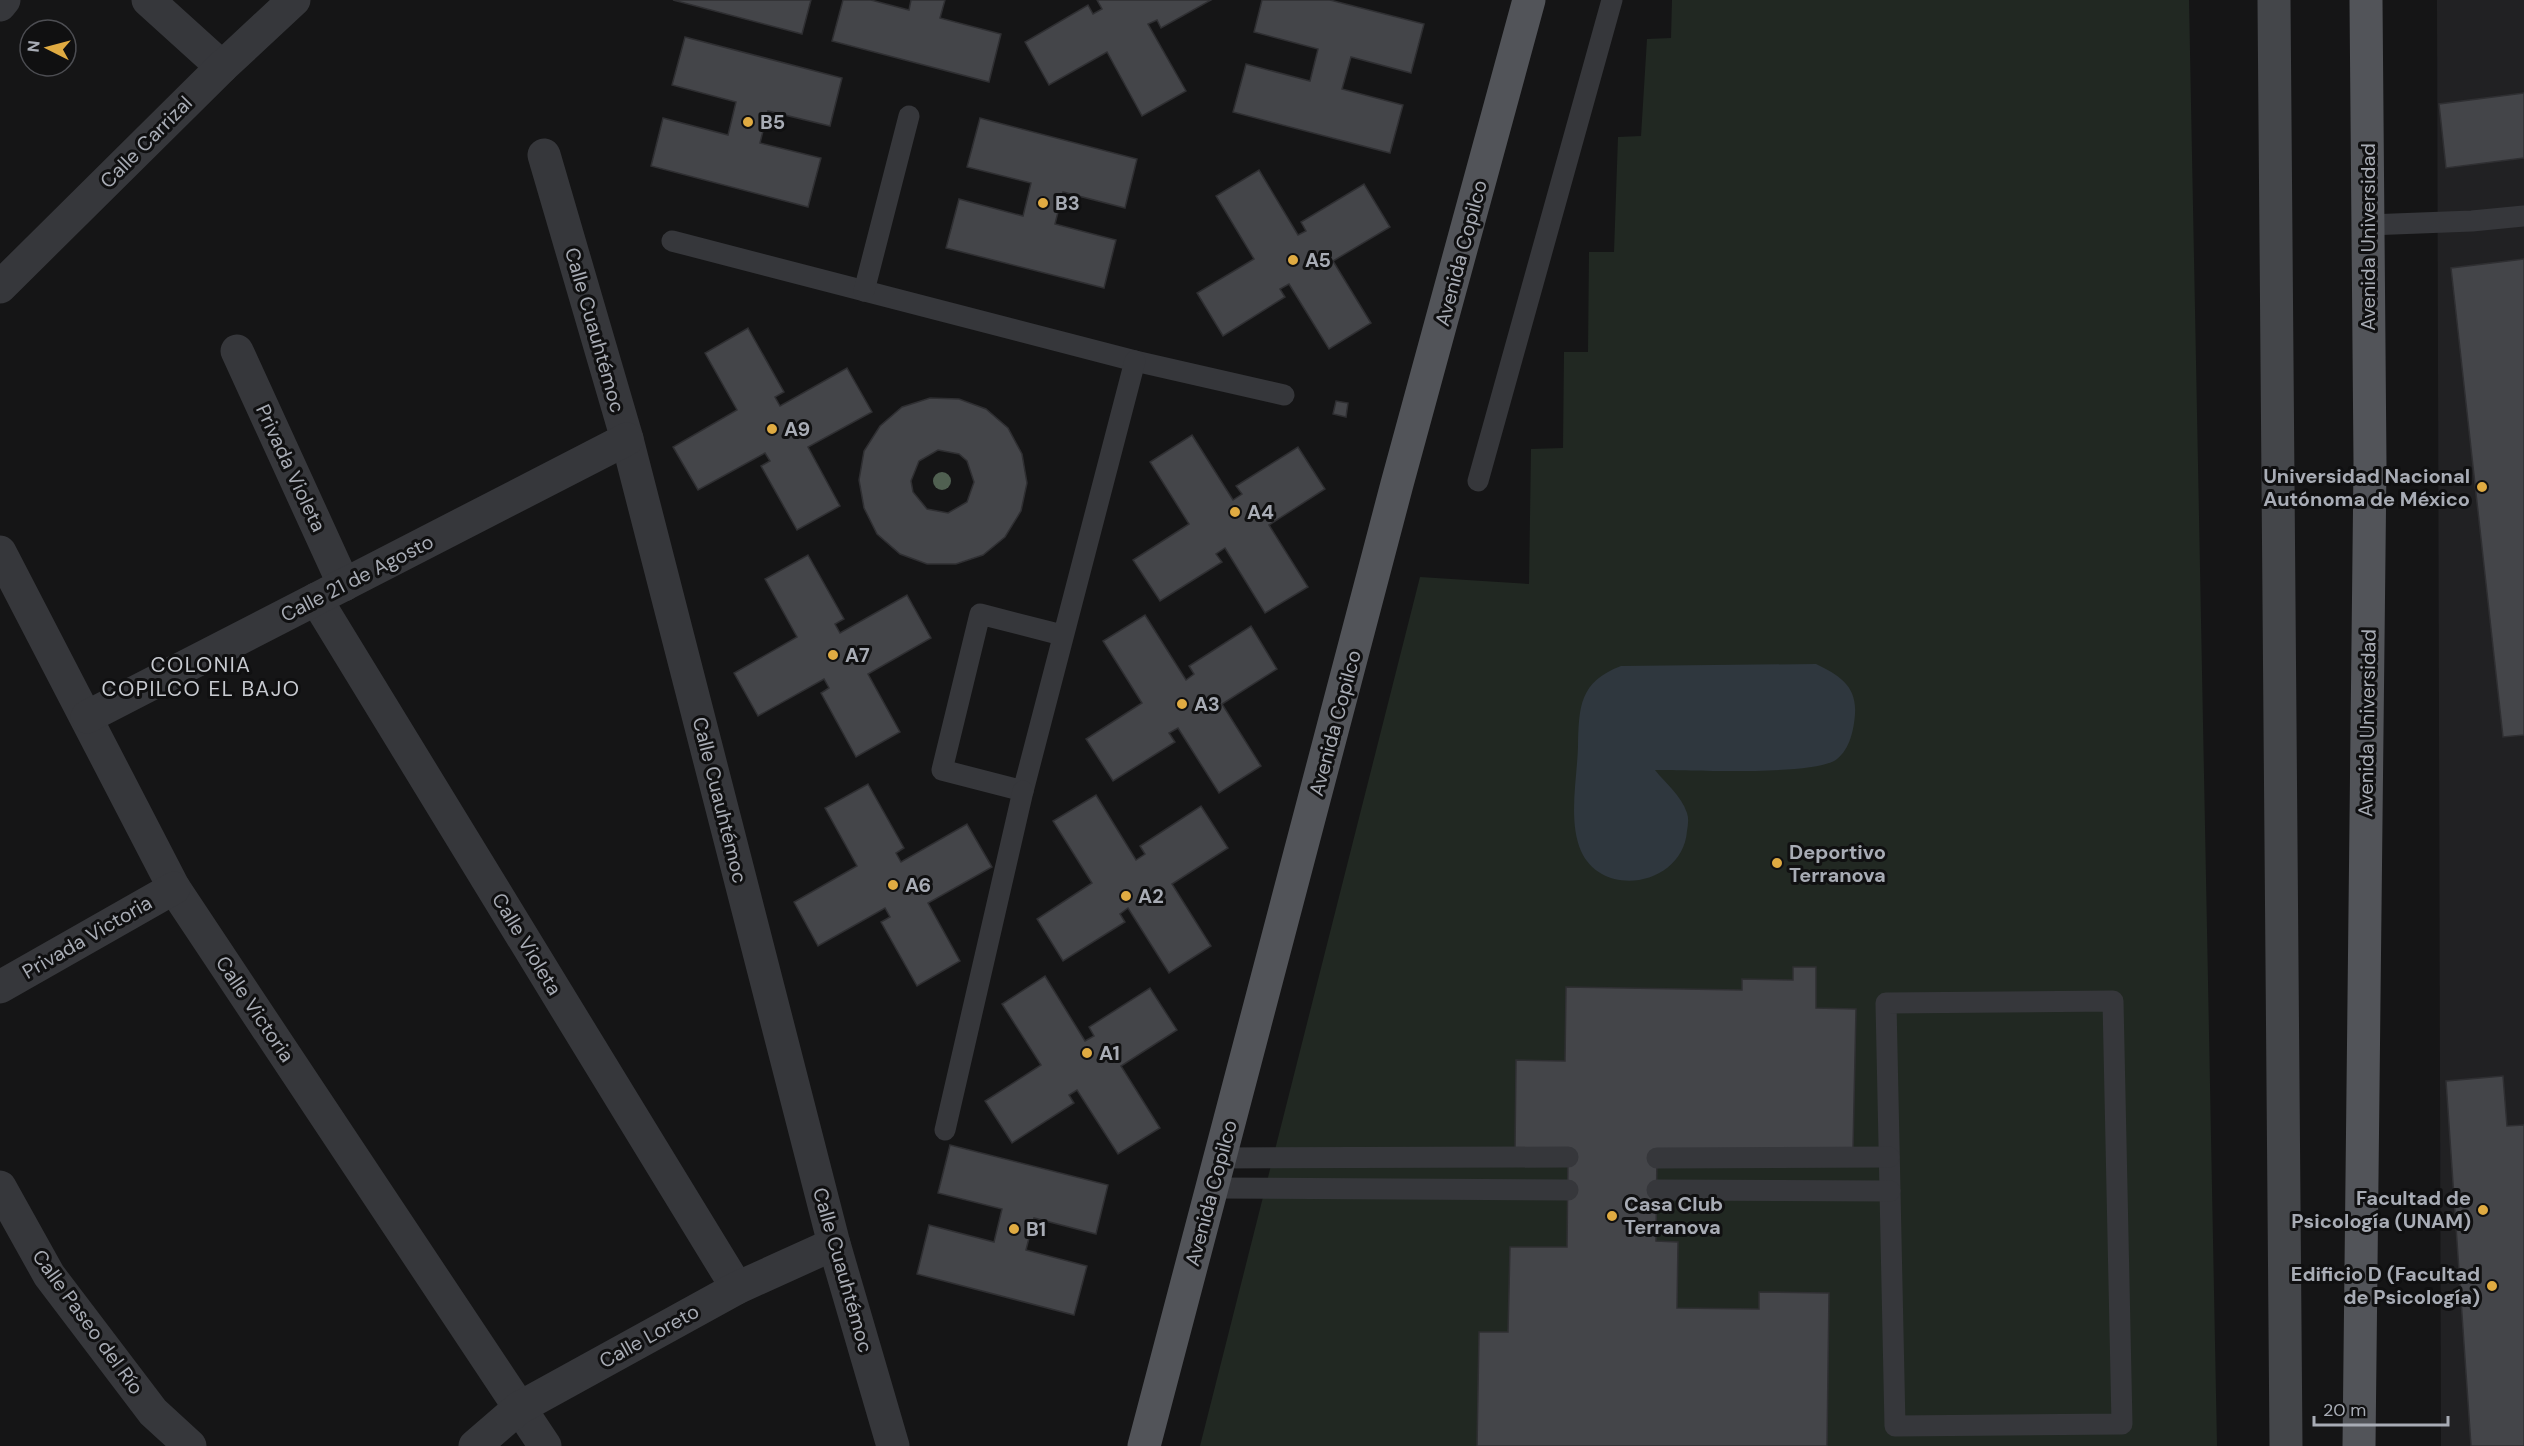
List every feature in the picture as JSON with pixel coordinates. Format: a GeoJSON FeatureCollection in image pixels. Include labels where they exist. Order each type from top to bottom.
{"type":"FeatureCollection","features":[{"type":"Feature","properties":{"kind":"main road","name":"Avenida Copilco"},"geometry":{"type":"LineString","coordinates":[[1144,1446],[1397,484],[1530,0]]}},
{"type":"Feature","properties":{"kind":"main road"},"geometry":{"type":"LineString","coordinates":[[2274,0],[2286,1446]]}},
{"type":"Feature","properties":{"kind":"main road","name":"Avenida Universidad"},"geometry":{"type":"LineString","coordinates":[[2359,1446],[2370,464],[2369,8]]}},
{"type":"Feature","properties":{"kind":"street"},"geometry":{"type":"LineString","coordinates":[[148,0],[222,67]]}},
{"type":"Feature","properties":{"kind":"street","name":"Calle Carrizal"},"geometry":{"type":"LineString","coordinates":[[0,287],[222,67],[294,0]]}},
{"type":"Feature","properties":{"kind":"street","name":"Calle Cuauhtémoc"},"geometry":{"type":"LineString","coordinates":[[544,155],[627,439],[834,1244],[893,1446]]}},
{"type":"Feature","properties":{"kind":"street","name":"Privada Violeta"},"geometry":{"type":"LineString","coordinates":[[237,351],[330,592]]}},
{"type":"Feature","properties":{"kind":"street","name":"Calle 21 de Agosto"},"geometry":{"type":"LineString","coordinates":[[87,717],[627,439]]}},
{"type":"Feature","properties":{"kind":"street","name":"Calle Victoria"},"geometry":{"type":"LineString","coordinates":[[0,552],[174,888],[545,1446]]}},
{"type":"Feature","properties":{"kind":"street","name":"Calle Violeta"},"geometry":{"type":"LineString","coordinates":[[330,592],[737,1288]]}},
{"type":"Feature","properties":{"kind":"street","name":"Privada Victoria"},"geometry":{"type":"LineString","coordinates":[[0,987],[174,888]]}},
{"type":"Feature","properties":{"kind":"street","name":"Calle Paseo del Río"},"geometry":{"type":"LineString","coordinates":[[0,1187],[49,1275],[153,1412],[190,1446]]}},
{"type":"Feature","properties":{"kind":"street","name":"Calle Loreto"},"geometry":{"type":"LineString","coordinates":[[476,1446],[519,1408],[737,1288],[834,1244]]}},
{"type":"Feature","properties":{"kind":"lane"},"geometry":{"type":"LineString","coordinates":[[1478,481],[1612,0]]}},
{"type":"Feature","properties":{"kind":"lane"},"geometry":{"type":"LineString","coordinates":[[864,291],[909,116]]}},
{"type":"Feature","properties":{"kind":"lane"},"geometry":{"type":"LineString","coordinates":[[2368,225],[2472,221],[2524,216]]}},
{"type":"Feature","properties":{"kind":"lane"},"geometry":{"type":"LineString","coordinates":[[672,242],[1134,361],[1284,395]]}},
{"type":"Feature","properties":{"kind":"lane"},"geometry":{"type":"LineString","coordinates":[[945,1130],[1023,791],[1134,361]]}},
{"type":"Feature","properties":{"kind":"lane"},"geometry":{"type":"LineString","coordinates":[[1023,791],[942,770],[977,625],[980,614],[1062,635]]}},
{"type":"Feature","properties":{"kind":"lane"},"geometry":{"type":"LineString","coordinates":[[2113,1001],[2122,1424],[1895,1426],[1889,1157],[1886,1003],[2113,1001]]}},
{"type":"Feature","properties":{"kind":"lane"},"geometry":{"type":"LineString","coordinates":[[1217,1173],[1568,1157]]}},
{"type":"Feature","properties":{"kind":"lane"},"geometry":{"type":"LineString","coordinates":[[1657,1158],[1889,1157]]}},
{"type":"Feature","properties":{"kind":"lane"},"geometry":{"type":"LineString","coordinates":[[1217,1173],[1568,1190]]}},
{"type":"Feature","properties":{"kind":"lane"},"geometry":{"type":"LineString","coordinates":[[1657,1190],[1890,1191]]}},
{"type":"Feature","properties":{"kind":"shaded area","name":"Deportivo Terranova"},"geometry":{"type":"Polygon","coordinates":[[[1672,0],[2189,0],[2217,1446],[1200,1446],[1420,577],[1529,584],[1531,449],[1563,448],[1564,352],[1588,352],[1589,252],[1614,252],[1618,137],[1641,136],[1647,39],[1671,38],[1672,0]]]}},
{"type":"Feature","properties":{"kind":"shaded area","name":"Universidad Nacional Autónoma de México"},"geometry":{"type":"Polygon","coordinates":[[[2437,0],[2524,0],[2524,1446],[2441,1446],[2437,0]]]}},
{"type":"Feature","properties":{"kind":"shaded area"},"geometry":{"type":"Polygon","coordinates":[[[1816,664],[1845,683],[1850,689],[1855,704],[1852,732],[1845,750],[1837,759],[1805,768],[1779,770],[1655,770],[1677,795],[1687,813],[1688,826],[1682,849],[1672,864],[1658,874],[1641,880],[1623,880],[1606,876],[1592,866],[1581,851],[1577,839],[1574,800],[1581,708],[1589,688],[1597,680],[1607,672],[1621,666],[1816,664]]]}},
{"type":"Feature","properties":{"kind":"building"},"geometry":{"type":"Polygon","coordinates":[[[673,0],[811,0],[802,34],[673,0]]]}},
{"type":"Feature","properties":{"kind":"building"},"geometry":{"type":"Polygon","coordinates":[[[843,0],[871,0],[909,10],[911,0],[945,0],[940,18],[1001,34],[989,82],[832,41],[843,0]]]}},
{"type":"Feature","properties":{"kind":"building"},"geometry":{"type":"Polygon","coordinates":[[[1097,0],[1211,0],[1161,28],[1157,20],[1148,24],[1186,91],[1142,116],[1107,52],[1049,85],[1025,42],[1088,5],[1093,14],[1102,9],[1097,0]]]}},
{"type":"Feature","properties":{"kind":"building"},"geometry":{"type":"Polygon","coordinates":[[[1262,0],[1330,0],[1424,24],[1411,73],[1351,57],[1342,89],[1403,105],[1390,153],[1233,112],[1246,64],[1310,81],[1318,49],[1254,32],[1262,0]]]}},
{"type":"Feature","properties":{"kind":"building","name":"B5"},"geometry":{"type":"Polygon","coordinates":[[[685,37],[842,78],[830,126],[768,111],[760,143],[821,158],[808,207],[651,166],[663,118],[728,135],[736,102],[672,85],[685,37]]]}},
{"type":"Feature","properties":{"kind":"building"},"geometry":{"type":"Polygon","coordinates":[[[2524,93],[2524,158],[2446,168],[2439,104],[2524,93]]]}},
{"type":"Feature","properties":{"kind":"building","name":"B3"},"geometry":{"type":"Polygon","coordinates":[[[980,118],[1137,159],[1125,208],[1063,192],[1055,224],[1116,240],[1104,288],[946,248],[959,199],[1023,216],[1031,183],[967,167],[980,118]]]}},
{"type":"Feature","properties":{"kind":"building","name":"A5"},"geometry":{"type":"Polygon","coordinates":[[[1259,170],[1298,235],[1306,231],[1301,222],[1364,184],[1390,227],[1333,261],[1371,323],[1329,349],[1289,284],[1280,289],[1285,297],[1223,336],[1197,293],[1254,259],[1216,196],[1259,170]]]}},
{"type":"Feature","properties":{"kind":"building"},"geometry":{"type":"Polygon","coordinates":[[[2524,259],[2524,735],[2503,737],[2451,268],[2524,259]]]}},
{"type":"Feature","properties":{"kind":"building","name":"A9"},"geometry":{"type":"Polygon","coordinates":[[[748,328],[784,392],[775,397],[780,406],[847,368],[872,412],[808,447],[840,506],[797,530],[761,466],[770,461],[765,453],[698,490],[673,447],[737,410],[705,353],[748,328]]]}},
{"type":"Feature","properties":{"kind":"building"},"geometry":{"type":"Polygon","coordinates":[[[930,398],[959,399],[986,409],[1008,428],[1022,454],[1027,483],[1021,511],[1005,537],[983,555],[956,564],[927,564],[900,554],[877,534],[864,508],[859,480],[864,451],[880,426],[902,407],[930,398]],[[938,450],[919,461],[911,481],[913,492],[927,509],[948,513],[967,502],[974,482],[967,461],[959,454],[938,450]]]}},
{"type":"Feature","properties":{"kind":"building"},"geometry":{"type":"Polygon","coordinates":[[[1336,401],[1348,403],[1346,417],[1333,414],[1336,401]]]}},
{"type":"Feature","properties":{"kind":"building","name":"A4"},"geometry":{"type":"Polygon","coordinates":[[[1192,435],[1233,500],[1242,494],[1236,486],[1298,447],[1325,489],[1269,525],[1308,587],[1265,613],[1225,548],[1216,554],[1222,562],[1160,601],[1133,560],[1189,524],[1150,462],[1192,435]]]}},
{"type":"Feature","properties":{"kind":"building","name":"A7"},"geometry":{"type":"Polygon","coordinates":[[[808,555],[844,619],[835,624],[840,633],[907,595],[931,638],[868,674],[900,732],[856,757],[821,693],[829,688],[824,679],[758,716],[734,673],[797,637],[765,579],[808,555]]]}},
{"type":"Feature","properties":{"kind":"building","name":"A3"},"geometry":{"type":"Polygon","coordinates":[[[1145,615],[1186,680],[1194,674],[1189,666],[1251,626],[1277,669],[1222,704],[1261,766],[1219,793],[1178,728],[1169,733],[1175,742],[1113,781],[1086,739],[1142,703],[1103,641],[1145,615]]]}},
{"type":"Feature","properties":{"kind":"building","name":"A6"},"geometry":{"type":"Polygon","coordinates":[[[868,784],[904,848],[896,853],[901,862],[967,824],[992,867],[928,903],[960,961],[917,986],[881,922],[890,917],[885,908],[818,946],[794,902],[857,866],[825,808],[868,784]]]}},
{"type":"Feature","properties":{"kind":"building","name":"A2"},"geometry":{"type":"Polygon","coordinates":[[[1096,795],[1136,860],[1145,854],[1140,846],[1201,806],[1228,848],[1172,884],[1211,946],[1169,973],[1128,908],[1120,914],[1125,922],[1063,961],[1037,919],[1092,883],[1053,821],[1096,795]]]}},
{"type":"Feature","properties":{"kind":"building","name":"Casa Club Terranova"},"geometry":{"type":"Polygon","coordinates":[[[1793,967],[1816,967],[1816,1008],[1856,1009],[1853,1149],[1657,1152],[1656,1241],[1678,1242],[1677,1308],[1759,1309],[1759,1292],[1829,1293],[1827,1446],[1477,1446],[1479,1332],[1508,1332],[1510,1247],[1567,1247],[1568,1157],[1515,1150],[1516,1060],[1565,1061],[1566,987],[1742,990],[1742,979],[1793,980],[1793,967]]]}},
{"type":"Feature","properties":{"kind":"building","name":"A1"},"geometry":{"type":"Polygon","coordinates":[[[1045,976],[1085,1041],[1094,1036],[1089,1027],[1150,988],[1177,1030],[1121,1066],[1160,1128],[1118,1154],[1077,1090],[1069,1095],[1074,1103],[1012,1143],[985,1101],[1041,1065],[1002,1004],[1045,976]]]}},
{"type":"Feature","properties":{"kind":"building","name":"Edificio D (Facultad de Psicología)"},"geometry":{"type":"Polygon","coordinates":[[[2503,1076],[2507,1126],[2524,1125],[2524,1446],[2471,1446],[2446,1081],[2503,1076]]]}},
{"type":"Feature","properties":{"kind":"building","name":"B1"},"geometry":{"type":"Polygon","coordinates":[[[950,1145],[1108,1185],[1096,1234],[1034,1218],[1026,1250],[1087,1266],[1074,1315],[917,1274],[929,1225],[994,1242],[1002,1209],[938,1193],[950,1145]]]}},
{"type":"Feature","properties":{"kind":"place","name":"B5"},"geometry":{"type":"Point","coordinates":[748,122]}},
{"type":"Feature","properties":{"kind":"place","name":"B3"},"geometry":{"type":"Point","coordinates":[1043,203]}},
{"type":"Feature","properties":{"kind":"place","name":"A5"},"geometry":{"type":"Point","coordinates":[1293,260]}},
{"type":"Feature","properties":{"kind":"place","name":"A9"},"geometry":{"type":"Point","coordinates":[772,429]}},
{"type":"Feature","properties":{"kind":"place","name":"Universidad Nacional Autónoma de México"},"geometry":{"type":"Point","coordinates":[2482,487]}},
{"type":"Feature","properties":{"kind":"place","name":"A4"},"geometry":{"type":"Point","coordinates":[1235,512]}},
{"type":"Feature","properties":{"kind":"place","name":"A7"},"geometry":{"type":"Point","coordinates":[833,655]}},
{"type":"Feature","properties":{"kind":"place","name":"A3"},"geometry":{"type":"Point","coordinates":[1182,704]}},
{"type":"Feature","properties":{"kind":"place","name":"Deportivo Terranova"},"geometry":{"type":"Point","coordinates":[1777,863]}},
{"type":"Feature","properties":{"kind":"place","name":"A6"},"geometry":{"type":"Point","coordinates":[893,885]}},
{"type":"Feature","properties":{"kind":"place","name":"A2"},"geometry":{"type":"Point","coordinates":[1126,896]}},
{"type":"Feature","properties":{"kind":"place","name":"A1"},"geometry":{"type":"Point","coordinates":[1087,1053]}},
{"type":"Feature","properties":{"kind":"place","name":"Facultad de Psicología (UNAM)"},"geometry":{"type":"Point","coordinates":[2483,1210]}},
{"type":"Feature","properties":{"kind":"place","name":"Casa Club Terranova"},"geometry":{"type":"Point","coordinates":[1612,1216]}},
{"type":"Feature","properties":{"kind":"place","name":"B1"},"geometry":{"type":"Point","coordinates":[1014,1229]}},
{"type":"Feature","properties":{"kind":"place","name":"Edificio D (Facultad de Psicología)"},"geometry":{"type":"Point","coordinates":[2492,1286]}},
{"type":"Feature","properties":{"kind":"district","name":"COLONIA COPILCO EL BAJO"},"geometry":{"type":"Point","coordinates":[201,677]}}]}
